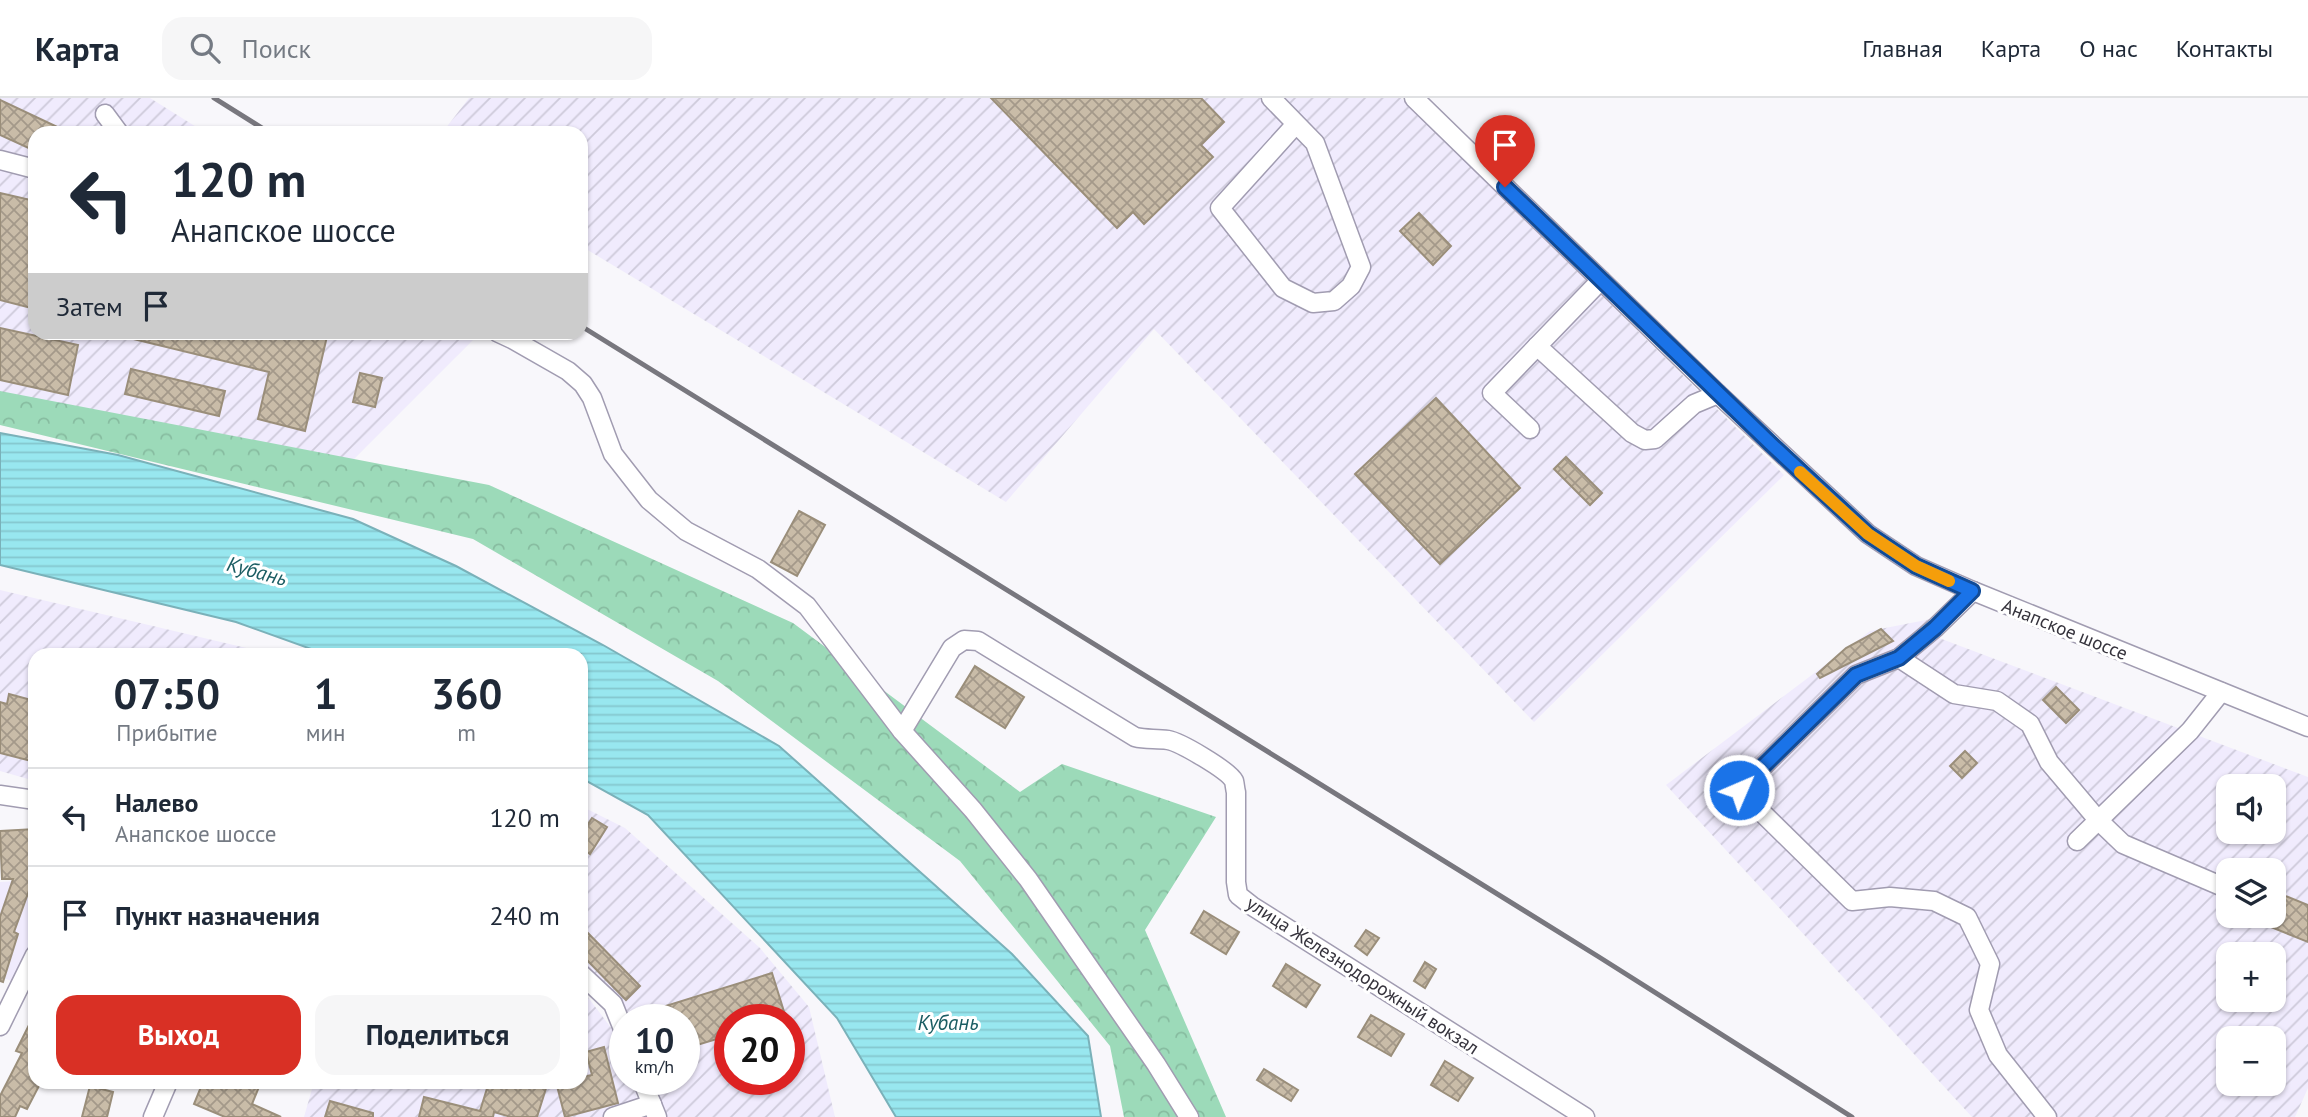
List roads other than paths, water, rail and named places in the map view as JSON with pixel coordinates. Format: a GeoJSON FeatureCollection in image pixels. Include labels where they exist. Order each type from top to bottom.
{"type":"FeatureCollection","features":[{"type":"Feature","properties":{"kind":"street"},"geometry":{"type":"LineString","coordinates":[[1271,98],[1315,143],[1360,267],[1351,286],[1334,301],[1313,303],[1283,288],[1220,208],[1296,124]]}},
{"type":"Feature","properties":{"kind":"street","name":"Анапское шоссе"},"geometry":{"type":"LineString","coordinates":[[1414,98],[1718,394],[1868,534],[1916,566],[1972,591],[2308,727]]}},
{"type":"Feature","properties":{"kind":"street"},"geometry":{"type":"LineString","coordinates":[[106,114],[114,126]]}},
{"type":"Feature","properties":{"kind":"street"},"geometry":{"type":"LineString","coordinates":[[0,160],[28,167]]}},
{"type":"Feature","properties":{"kind":"street"},"geometry":{"type":"LineString","coordinates":[[1530,429],[1492,393],[1601,281]]}},
{"type":"Feature","properties":{"kind":"street"},"geometry":{"type":"LineString","coordinates":[[514,340],[568,371],[583,384],[592,398],[613,453],[649,500],[685,531],[758,569],[807,606],[902,731],[973,810],[1028,878],[1156,1064],[1189,1117]]}},
{"type":"Feature","properties":{"kind":"street"},"geometry":{"type":"LineString","coordinates":[[1537,346],[1632,433],[1645,440],[1655,439],[1694,404],[1718,394]]}},
{"type":"Feature","properties":{"kind":"street"},"geometry":{"type":"LineString","coordinates":[[1972,591],[1935,628],[1899,658],[1856,675],[1739,790],[1852,901],[1890,897],[1934,901],[1967,917],[1990,964],[1979,1010],[1998,1055],[2047,1117]]}},
{"type":"Feature","properties":{"kind":"street","name":"улица Железнодорожный вокзал"},"geometry":{"type":"LineString","coordinates":[[902,731],[952,648],[964,640],[978,641],[1135,737],[1152,741],[1170,740],[1180,744],[1234,781],[1238,895],[1585,1117]]}},
{"type":"Feature","properties":{"kind":"street"},"geometry":{"type":"LineString","coordinates":[[1899,658],[1954,694],[1997,701],[2030,724],[2049,762],[2098,820],[2123,844],[2216,884]]}},
{"type":"Feature","properties":{"kind":"street"},"geometry":{"type":"LineString","coordinates":[[2077,841],[2190,731],[2221,692]]}},
{"type":"Feature","properties":{"kind":"street"},"geometry":{"type":"LineString","coordinates":[[0,795],[28,799]]}},
{"type":"Feature","properties":{"kind":"street"},"geometry":{"type":"LineString","coordinates":[[2,1019],[28,968]]}},
{"type":"Feature","properties":{"kind":"street"},"geometry":{"type":"LineString","coordinates":[[588,981],[613,1004]]}},
{"type":"Feature","properties":{"kind":"street"},"geometry":{"type":"LineString","coordinates":[[153,1117],[165,1089]]}},
{"type":"Feature","properties":{"kind":"street"},"geometry":{"type":"LineString","coordinates":[[614,1117],[654,1111]]}},
{"type":"Feature","properties":{"kind":"water","name":"Кубань"},"geometry":{"type":"Polygon","coordinates":[[[0,433],[118,455],[353,519],[456,566],[603,645],[779,746],[1012,954],[1088,1036],[1101,1117],[896,1117],[837,1018],[648,815],[588,782],[588,648],[308,648],[236,622],[0,565],[0,433]]]}},
{"type":"Feature","properties":{"kind":"railway"},"geometry":{"type":"LineString","coordinates":[[214,98],[259,126]]}},
{"type":"Feature","properties":{"kind":"railway"},"geometry":{"type":"LineString","coordinates":[[588,330],[1599,957],[1852,1117]]}}]}
